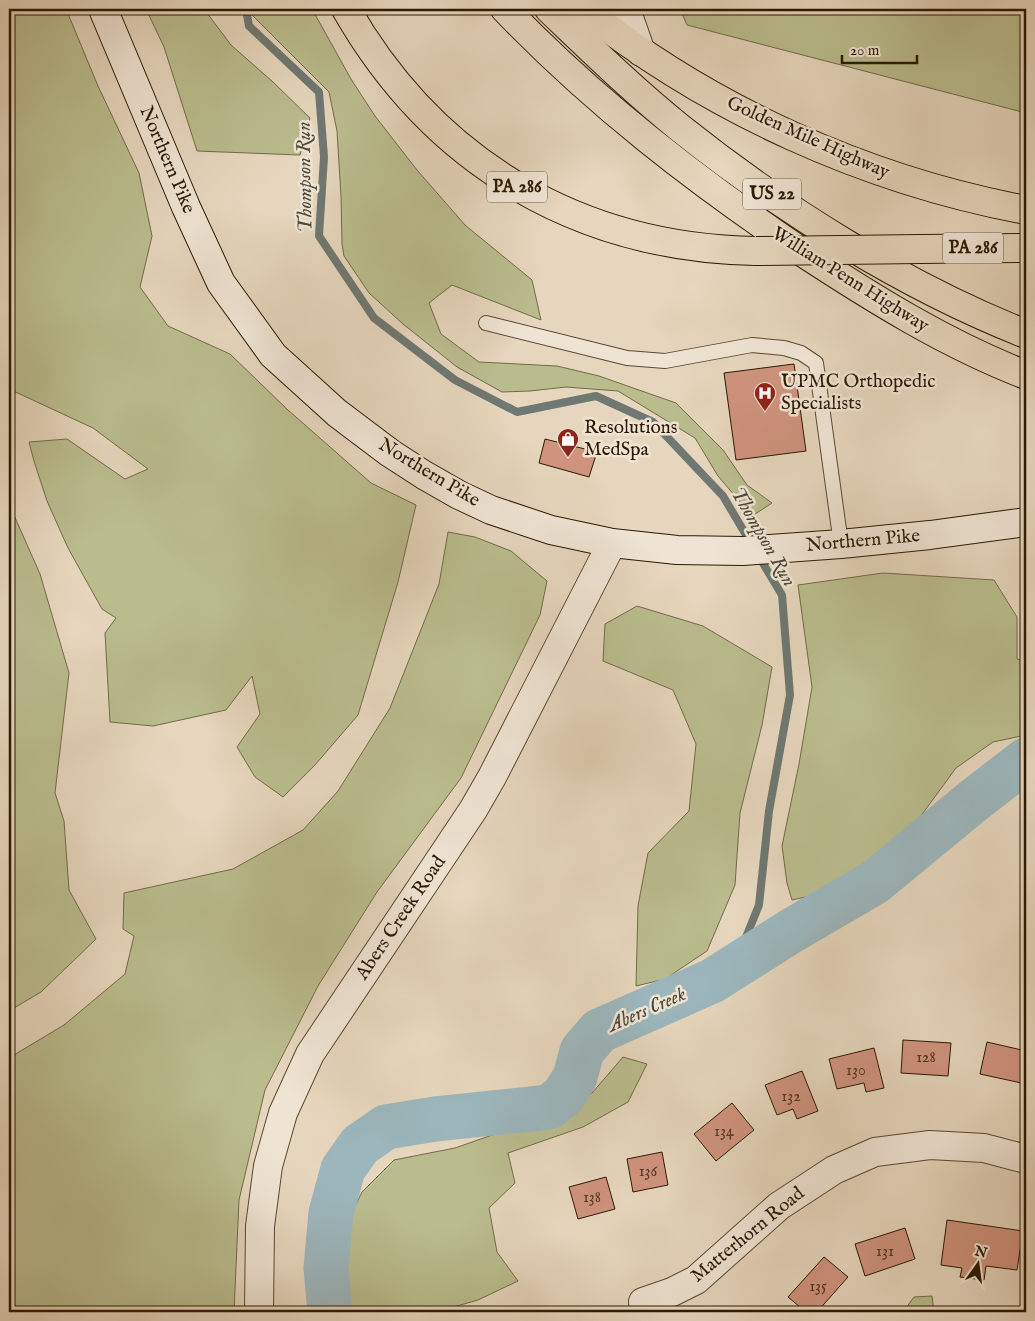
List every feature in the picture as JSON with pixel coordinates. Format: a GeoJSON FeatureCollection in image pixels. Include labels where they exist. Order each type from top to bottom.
{"type":"FeatureCollection","features":[{"type":"Feature","properties":{"kind":"main road","name":"PA 286"},"geometry":{"type":"LineString","coordinates":[[346,9],[378,59],[418,108],[467,153],[521,189],[577,217],[606,228],[698,248],[756,251],[1026,248]]}},
{"type":"Feature","properties":{"kind":"main road","name":"William Penn Highway"},"geometry":{"type":"LineString","coordinates":[[505,9],[612,110],[712,190],[877,301],[965,348],[1026,375]]}},
{"type":"Feature","properties":{"kind":"main road","name":"William Penn Highway"},"geometry":{"type":"LineString","coordinates":[[549,9],[680,128],[783,202],[838,238],[896,272],[953,301],[1026,334]]}},
{"type":"Feature","properties":{"kind":"main road","name":"Golden Mile Highway"},"geometry":{"type":"LineString","coordinates":[[583,9],[642,52],[686,80],[731,106],[774,127],[825,150],[884,173],[930,188],[1026,210]]}},
{"type":"Feature","properties":{"kind":"street","name":"Northern Pike"},"geometry":{"type":"LineString","coordinates":[[103,9],[186,207],[221,283],[273,355],[337,413],[390,453],[459,495],[521,521],[582,537],[612,543],[677,550],[743,551],[841,544],[930,535],[1026,522]]}},
{"type":"Feature","properties":{"kind":"street"},"geometry":{"type":"LineString","coordinates":[[626,9],[642,52]]}},
{"type":"Feature","properties":{"kind":"street","name":"Abers Creek Road"},"geometry":{"type":"LineString","coordinates":[[259,1312],[260,1226],[268,1166],[283,1113],[310,1054],[473,810],[492,777],[612,543]]}},
{"type":"Feature","properties":{"kind":"street","name":"Matterhorn Road"},"geometry":{"type":"LineString","coordinates":[[643,1302],[672,1292],[696,1280],[779,1206],[834,1170],[875,1152],[930,1145],[984,1148],[1026,1159]]}},
{"type":"Feature","properties":{"kind":"lane"},"geometry":{"type":"LineString","coordinates":[[486,323],[627,358],[665,361],[752,345],[784,348],[801,353],[816,363],[841,544]]}},
{"type":"Feature","properties":{"kind":"green space"},"geometry":{"type":"Polygon","coordinates":[[[9,9],[66,9],[98,86],[139,173],[152,236],[140,287],[168,326],[230,354],[288,410],[371,483],[416,505],[398,582],[358,715],[315,765],[283,797],[255,777],[237,747],[260,714],[252,676],[226,710],[153,726],[110,722],[105,633],[116,618],[102,609],[68,548],[47,501],[29,442],[67,439],[125,479],[148,469],[93,428],[9,389],[9,9]]]}},
{"type":"Feature","properties":{"kind":"green space"},"geometry":{"type":"Polygon","coordinates":[[[146,9],[204,9],[231,45],[310,118],[300,155],[197,151],[164,47],[146,9]]]}},
{"type":"Feature","properties":{"kind":"green space"},"geometry":{"type":"Polygon","coordinates":[[[246,9],[312,9],[351,79],[375,116],[417,170],[465,225],[532,280],[541,320],[452,285],[429,303],[441,334],[479,362],[557,366],[599,376],[676,403],[723,450],[747,485],[772,503],[752,516],[718,476],[695,438],[618,391],[566,387],[502,392],[457,367],[403,324],[369,293],[344,256],[337,131],[329,92],[246,9]]]}},
{"type":"Feature","properties":{"kind":"green space"},"geometry":{"type":"Polygon","coordinates":[[[680,9],[1026,9],[1026,113],[687,25],[680,9]]]}},
{"type":"Feature","properties":{"kind":"green space"},"geometry":{"type":"Polygon","coordinates":[[[9,504],[40,574],[69,673],[55,793],[64,821],[69,890],[96,939],[41,992],[9,1011],[9,504]]]}},
{"type":"Feature","properties":{"kind":"green space"},"geometry":{"type":"Polygon","coordinates":[[[448,532],[475,537],[511,551],[547,581],[540,615],[461,778],[377,892],[318,986],[265,1090],[239,1200],[234,1312],[9,1312],[9,1058],[64,1025],[125,974],[134,936],[123,929],[124,893],[233,869],[303,830],[338,791],[390,708],[439,584],[448,532]]]}},
{"type":"Feature","properties":{"kind":"green space"},"geometry":{"type":"Polygon","coordinates":[[[883,573],[994,580],[1017,617],[1017,659],[1026,661],[1026,735],[993,742],[956,768],[904,839],[837,890],[792,900],[787,883],[782,846],[799,764],[812,687],[798,585],[883,573]]]}},
{"type":"Feature","properties":{"kind":"green space"},"geometry":{"type":"Polygon","coordinates":[[[637,606],[703,626],[772,667],[762,725],[740,813],[735,885],[707,951],[665,979],[636,986],[638,906],[648,853],[689,811],[696,744],[673,690],[603,661],[605,624],[637,606]]]}},
{"type":"Feature","properties":{"kind":"green space"},"geometry":{"type":"Polygon","coordinates":[[[623,1057],[647,1064],[628,1102],[583,1127],[508,1153],[515,1183],[489,1208],[497,1252],[518,1281],[478,1300],[436,1312],[346,1312],[340,1236],[362,1192],[394,1160],[455,1148],[495,1134],[592,1093],[623,1057]]]}},
{"type":"Feature","properties":{"kind":"green space"},"geometry":{"type":"Polygon","coordinates":[[[932,1296],[934,1312],[903,1312],[914,1297],[932,1296]]]}},
{"type":"Feature","properties":{"kind":"building","name":"UPMC Orthopedic Specialists"},"geometry":{"type":"Polygon","coordinates":[[[794,364],[806,451],[736,460],[724,373],[794,364]]]}},
{"type":"Feature","properties":{"kind":"building","name":"Resolutions MedSpa"},"geometry":{"type":"Polygon","coordinates":[[[545,439],[597,452],[589,477],[539,463],[545,439]]]}},
{"type":"Feature","properties":{"kind":"building"},"geometry":{"type":"Polygon","coordinates":[[[903,1040],[951,1043],[948,1076],[901,1073],[903,1040]]]}},
{"type":"Feature","properties":{"kind":"building"},"geometry":{"type":"Polygon","coordinates":[[[987,1042],[1026,1051],[1026,1084],[980,1074],[987,1042]]]}},
{"type":"Feature","properties":{"kind":"building"},"geometry":{"type":"Polygon","coordinates":[[[874,1048],[884,1088],[866,1092],[864,1083],[837,1089],[829,1059],[874,1048]]]}},
{"type":"Feature","properties":{"kind":"building"},"geometry":{"type":"Polygon","coordinates":[[[802,1071],[818,1111],[797,1119],[793,1109],[777,1115],[765,1085],[802,1071]]]}},
{"type":"Feature","properties":{"kind":"building"},"geometry":{"type":"Polygon","coordinates":[[[732,1103],[754,1130],[716,1161],[694,1134],[732,1103]]]}},
{"type":"Feature","properties":{"kind":"building"},"geometry":{"type":"Polygon","coordinates":[[[662,1152],[668,1185],[633,1192],[627,1159],[662,1152]]]}},
{"type":"Feature","properties":{"kind":"building"},"geometry":{"type":"Polygon","coordinates":[[[606,1177],[615,1209],[578,1219],[569,1187],[606,1177]]]}},
{"type":"Feature","properties":{"kind":"building"},"geometry":{"type":"Polygon","coordinates":[[[947,1220],[1023,1231],[1017,1270],[986,1266],[984,1280],[960,1277],[962,1268],[941,1265],[947,1220]]]}},
{"type":"Feature","properties":{"kind":"building"},"geometry":{"type":"Polygon","coordinates":[[[905,1228],[915,1259],[865,1276],[855,1244],[905,1228]]]}},
{"type":"Feature","properties":{"kind":"building"},"geometry":{"type":"Polygon","coordinates":[[[824,1257],[848,1277],[817,1312],[806,1312],[788,1297],[824,1257]]]}},
{"type":"Feature","properties":{"kind":"building"},"geometry":{"type":"Polygon","coordinates":[[[510,1307],[513,1312],[499,1312],[510,1307]]]}},
{"type":"Feature","properties":{"kind":"building"},"geometry":{"type":"Polygon","coordinates":[[[542,1307],[545,1312],[531,1312],[542,1307]]]}},
{"type":"Feature","properties":{"kind":"waterway","name":"Thompson Run"},"geometry":{"type":"LineString","coordinates":[[246,9],[249,26],[319,92],[324,157],[319,236],[374,318],[455,380],[517,412],[596,396],[653,422],[723,496],[752,545]]}},
{"type":"Feature","properties":{"kind":"waterway","name":"Thompson Run"},"geometry":{"type":"LineString","coordinates":[[734,967],[759,905],[769,811],[790,695],[782,595],[758,555]]}},
{"type":"Feature","properties":{"kind":"waterway","name":"Abers Creek"},"geometry":{"type":"LineString","coordinates":[[330,1312],[326,1268],[331,1213],[343,1169],[360,1145],[386,1127],[435,1119],[549,1107],[564,1095],[575,1077],[582,1051],[599,1031],[712,981],[791,931],[875,882],[1026,760]]}},
{"type":"Feature","properties":{"kind":"place","name":"UPMC Orthopedic Specialists"},"geometry":{"type":"Point","coordinates":[765,412]}},
{"type":"Feature","properties":{"kind":"place","name":"Resolutions MedSpa"},"geometry":{"type":"Point","coordinates":[568,458]}}]}
